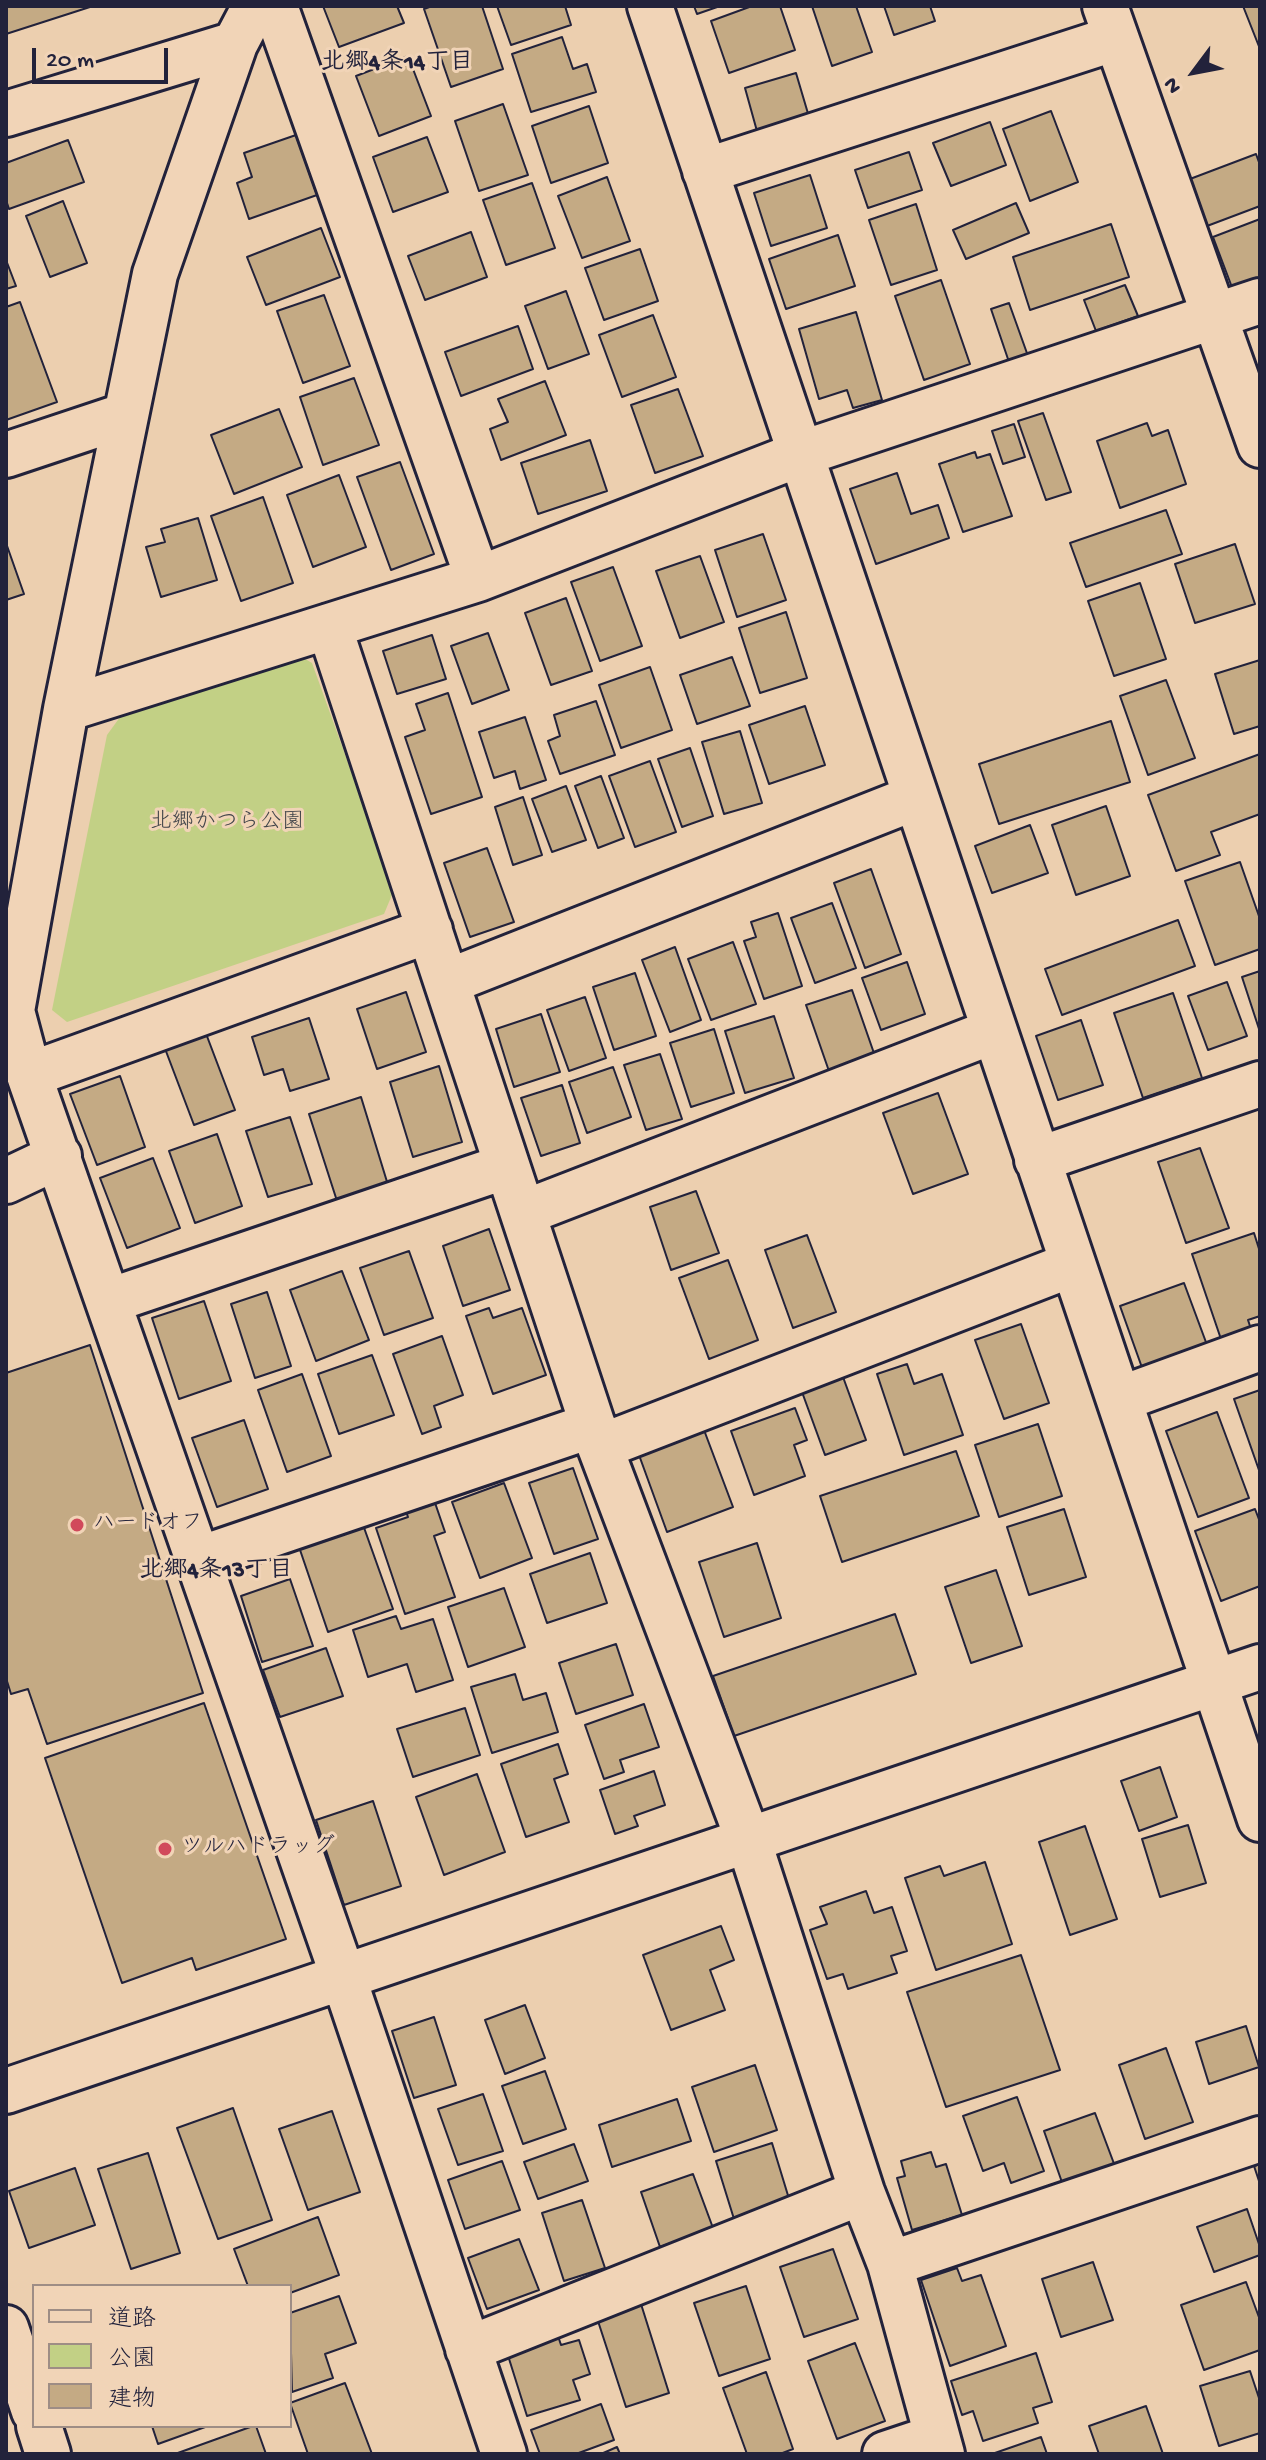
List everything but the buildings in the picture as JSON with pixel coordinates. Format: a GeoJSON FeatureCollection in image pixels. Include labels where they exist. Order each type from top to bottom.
{"type":"FeatureCollection","features":[{"type":"Feature","properties":{"kind":"street"},"geometry":{"type":"LineString","coordinates":[[275,6],[478,579]]}},
{"type":"Feature","properties":{"kind":"street"},"geometry":{"type":"LineString","coordinates":[[650,6],[1260,1819]]}},
{"type":"Feature","properties":{"kind":"street"},"geometry":{"type":"LineString","coordinates":[[705,171],[1110,22],[1260,445]]}},
{"type":"Feature","properties":{"kind":"street"},"geometry":{"type":"LineString","coordinates":[[6,114],[245,25]]}},
{"type":"Feature","properties":{"kind":"street"},"geometry":{"type":"LineString","coordinates":[[245,25],[155,274],[66,709],[9,1012],[343,1976],[504,2454]]}},
{"type":"Feature","properties":{"kind":"street"},"geometry":{"type":"LineString","coordinates":[[66,709],[478,579],[800,454],[1260,301]]}},
{"type":"Feature","properties":{"kind":"street"},"geometry":{"type":"LineString","coordinates":[[6,455],[126,415]]}},
{"type":"Feature","properties":{"kind":"street"},"geometry":{"type":"LineString","coordinates":[[329,626],[596,1436],[748,1839],[862,2192],[890,2264],[939,2445],[885,2454]]}},
{"type":"Feature","properties":{"kind":"street"},"geometry":{"type":"LineString","coordinates":[[447,982],[914,798]]}},
{"type":"Feature","properties":{"kind":"street"},"geometry":{"type":"LineString","coordinates":[[29,1075],[430,930]]}},
{"type":"Feature","properties":{"kind":"street"},"geometry":{"type":"LineString","coordinates":[[523,1213],[994,1031]]}},
{"type":"Feature","properties":{"kind":"street"},"geometry":{"type":"LineString","coordinates":[[1037,1160],[1260,1084]]}},
{"type":"Feature","properties":{"kind":"street"},"geometry":{"type":"LineString","coordinates":[[6,1181],[59,1156]]}},
{"type":"Feature","properties":{"kind":"street"},"geometry":{"type":"LineString","coordinates":[[109,1301],[507,1166]]}},
{"type":"Feature","properties":{"kind":"street"},"geometry":{"type":"LineString","coordinates":[[199,1559],[596,1436],[1073,1264]]}},
{"type":"Feature","properties":{"kind":"street"},"geometry":{"type":"LineString","coordinates":[[1120,1399],[1260,1348]]}},
{"type":"Feature","properties":{"kind":"street"},"geometry":{"type":"LineString","coordinates":[[6,2091],[1260,1667]]}},
{"type":"Feature","properties":{"kind":"street"},"geometry":{"type":"LineString","coordinates":[[890,2264],[1260,2139]]}},
{"type":"Feature","properties":{"kind":"street"},"geometry":{"type":"LineString","coordinates":[[468,2349],[862,2192]]}},
{"type":"Feature","properties":{"kind":"street"},"geometry":{"type":"LineString","coordinates":[[6,2328],[32,2405]]}},
{"type":"Feature","properties":{"kind":"street"},"geometry":{"type":"LineString","coordinates":[[40,2428],[48,2454]]}},
{"type":"Feature","properties":{"kind":"green space","name":"北郷かつら公園"},"geometry":{"type":"Polygon","coordinates":[[[297,654],[312,663],[394,890],[384,914],[67,1022],[52,1010],[107,735],[123,713],[297,654]]]}},
{"type":"Feature","properties":{"kind":"place","name":"ハードオフ"},"geometry":{"type":"Point","coordinates":[77,1525]}},
{"type":"Feature","properties":{"kind":"place","name":"ツルハドラッグ"},"geometry":{"type":"Point","coordinates":[165,1849]}},
{"type":"Feature","properties":{"kind":"district","name":"北郷4条14丁目"},"geometry":{"type":"Point","coordinates":[397,64]}},
{"type":"Feature","properties":{"kind":"district","name":"北郷4条13丁目"},"geometry":{"type":"Point","coordinates":[216,1572]}}]}
